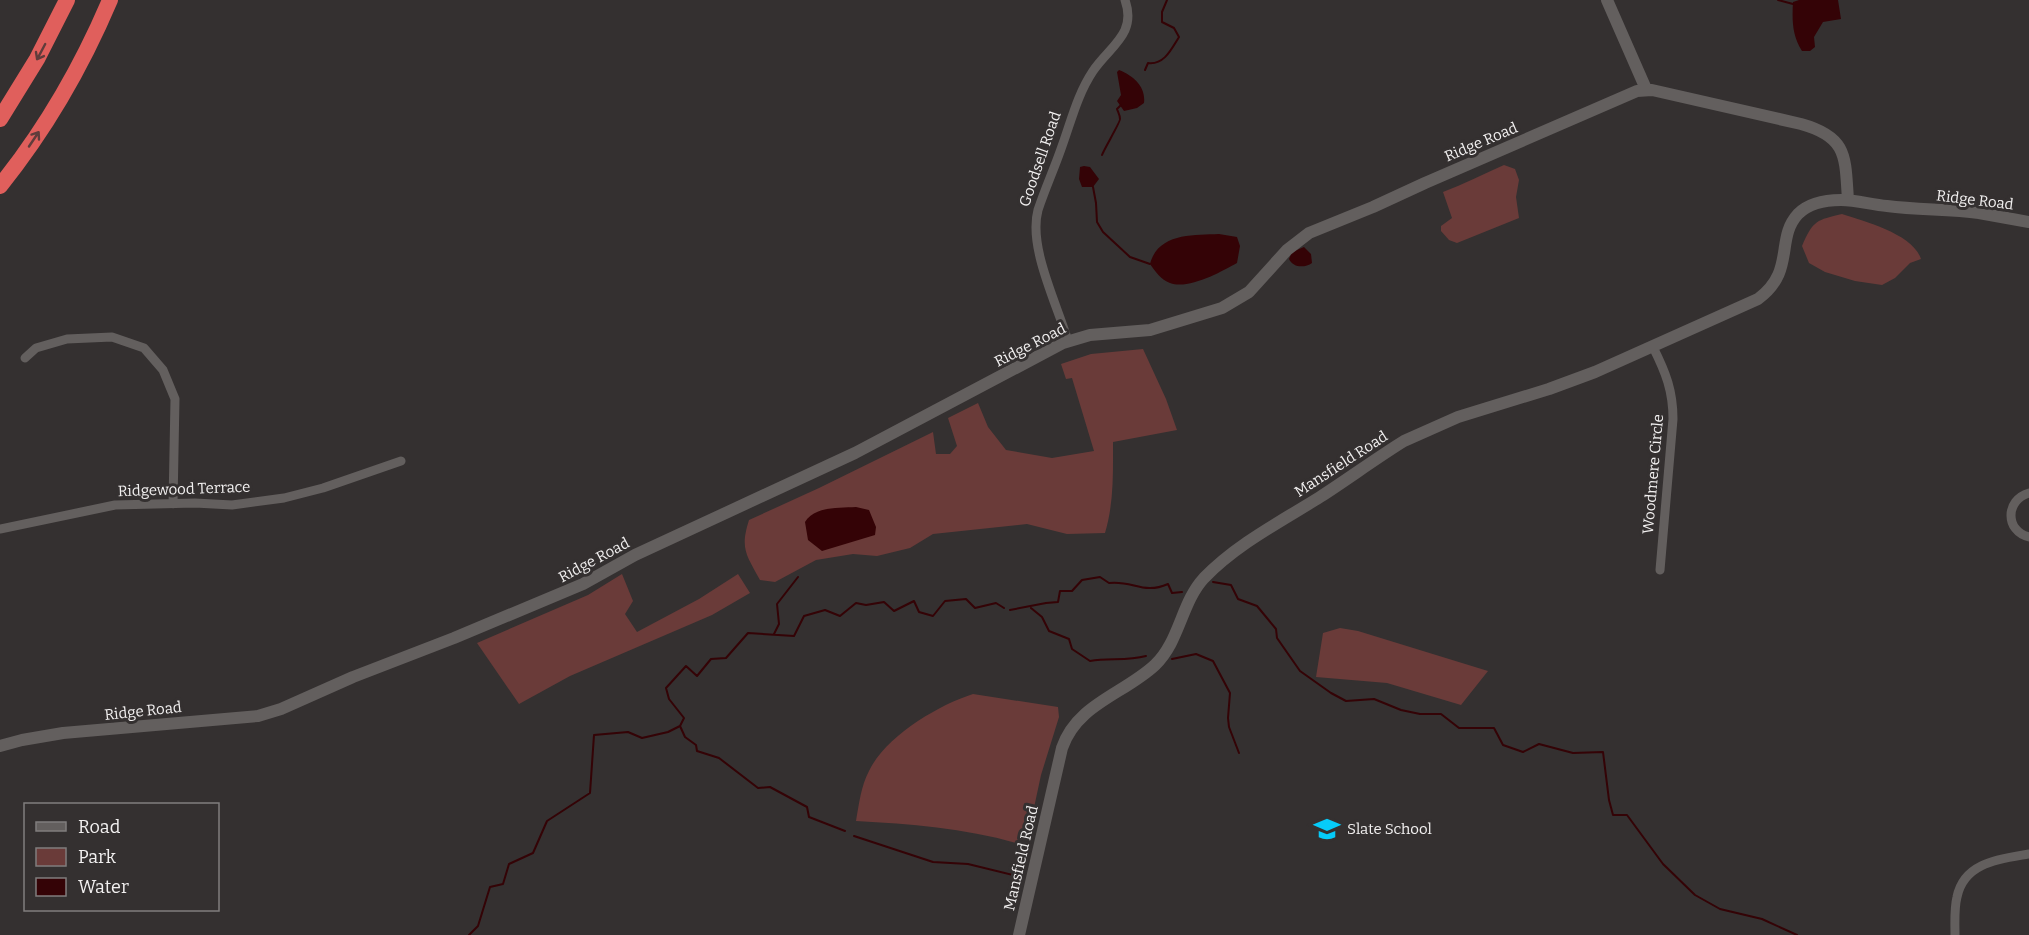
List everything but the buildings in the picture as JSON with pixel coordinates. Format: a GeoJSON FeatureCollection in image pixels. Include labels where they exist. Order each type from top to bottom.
{"type":"FeatureCollection","features":[{"type":"Feature","properties":{"kind":"highway"},"geometry":{"type":"LineString","coordinates":[[0,119],[37,58],[67,0]]}},
{"type":"Feature","properties":{"kind":"highway"},"geometry":{"type":"LineString","coordinates":[[0,186],[61,96],[85,54],[110,0]]}},
{"type":"Feature","properties":{"kind":"street","name":"Goodsell Road"},"geometry":{"type":"LineString","coordinates":[[1068,341],[1040,255],[1035,225],[1038,210],[1075,107],[1092,73],[1126,29],[1129,16],[1125,0]]}},
{"type":"Feature","properties":{"kind":"street"},"geometry":{"type":"LineString","coordinates":[[1607,0],[1646,89],[1801,124],[1825,132],[1832,136],[1841,149],[1846,171],[1848,200]]}},
{"type":"Feature","properties":{"kind":"street","name":"Ridge Road"},"geometry":{"type":"LineString","coordinates":[[0,746],[45,736],[258,716],[281,709],[353,677],[583,584],[635,555],[855,453],[1068,341],[1090,335],[1149,330],[1222,308],[1249,292],[1287,250],[1309,233],[1373,207],[1604,104],[1646,89]]}},
{"type":"Feature","properties":{"kind":"street","name":"Ridge Road"},"geometry":{"type":"LineString","coordinates":[[1848,200],[1886,206],[1979,213],[2029,222]]}},
{"type":"Feature","properties":{"kind":"street","name":"Mansfield Road"},"geometry":{"type":"LineString","coordinates":[[1019,935],[1065,737],[1071,727],[1085,714],[1146,672],[1162,657],[1174,638],[1195,589],[1215,568],[1247,543],[1412,436],[1458,417],[1576,380],[1746,305],[1769,291],[1780,273],[1791,223],[1799,214],[1804,209],[1825,202],[1848,200]]}},
{"type":"Feature","properties":{"kind":"street"},"geometry":{"type":"LineString","coordinates":[[25,358],[36,348],[67,339],[112,337],[144,348],[163,370],[175,399],[173,504]]}},
{"type":"Feature","properties":{"kind":"street","name":"Woodmere Circle"},"geometry":{"type":"LineString","coordinates":[[1653,347],[1667,376],[1673,398],[1660,570]]}},
{"type":"Feature","properties":{"kind":"street","name":"Ridgewood Terrace"},"geometry":{"type":"LineString","coordinates":[[0,529],[115,505],[232,505],[284,498],[323,488],[401,461]]}},
{"type":"Feature","properties":{"kind":"street"},"geometry":{"type":"LineString","coordinates":[[2029,493],[2022,495],[2014,502],[2010,515],[2014,528],[2021,535],[2029,537]]}},
{"type":"Feature","properties":{"kind":"street"},"geometry":{"type":"LineString","coordinates":[[1955,935],[1957,896],[1969,875],[1975,869],[1993,860],[2029,854]]}},
{"type":"Feature","properties":{"kind":"green space"},"geometry":{"type":"Polygon","coordinates":[[[1504,165],[1515,169],[1519,180],[1516,197],[1519,218],[1457,243],[1449,240],[1441,231],[1441,226],[1452,218],[1443,192],[1504,165]]]}},
{"type":"Feature","properties":{"kind":"green space"},"geometry":{"type":"Polygon","coordinates":[[[1842,214],[1899,236],[1916,250],[1921,259],[1910,263],[1895,278],[1882,285],[1855,281],[1825,272],[1809,263],[1802,246],[1809,231],[1817,222],[1842,214]]]}},
{"type":"Feature","properties":{"kind":"green space"},"geometry":{"type":"Polygon","coordinates":[[[1143,349],[1166,399],[1177,430],[1113,442],[1111,499],[1105,533],[1067,534],[1027,524],[933,534],[910,548],[877,556],[853,554],[816,560],[775,582],[760,580],[746,551],[745,538],[749,520],[933,432],[936,454],[950,454],[957,446],[948,418],[978,403],[988,427],[1006,450],[1052,458],[1094,451],[1072,378],[1066,379],[1061,364],[1091,354],[1143,349]]]}},
{"type":"Feature","properties":{"kind":"green space"},"geometry":{"type":"Polygon","coordinates":[[[622,574],[633,601],[625,614],[637,632],[699,599],[738,574],[750,593],[712,615],[570,676],[519,704],[477,643],[588,595],[622,574]]]}},
{"type":"Feature","properties":{"kind":"green space"},"geometry":{"type":"Polygon","coordinates":[[[1340,628],[1358,631],[1488,671],[1461,705],[1387,683],[1316,677],[1323,633],[1340,628]]]}},
{"type":"Feature","properties":{"kind":"green space"},"geometry":{"type":"Polygon","coordinates":[[[973,694],[1058,707],[1059,717],[1041,775],[1029,831],[1016,843],[957,830],[856,821],[866,777],[887,746],[929,714],[973,694]]]}},
{"type":"Feature","properties":{"kind":"water"},"geometry":{"type":"Polygon","coordinates":[[[1838,0],[1841,19],[1823,22],[1814,37],[1815,47],[1810,51],[1802,51],[1794,33],[1793,2],[1838,0]]]}},
{"type":"Feature","properties":{"kind":"water"},"geometry":{"type":"Polygon","coordinates":[[[1119,70],[1130,75],[1141,87],[1144,103],[1137,108],[1124,111],[1117,101],[1121,95],[1117,72],[1119,70]]]}},
{"type":"Feature","properties":{"kind":"water"},"geometry":{"type":"Polygon","coordinates":[[[1080,167],[1090,167],[1099,179],[1093,187],[1082,187],[1079,179],[1080,167]]]}},
{"type":"Feature","properties":{"kind":"water"},"geometry":{"type":"Polygon","coordinates":[[[1219,234],[1237,237],[1240,246],[1237,263],[1214,275],[1195,282],[1177,285],[1164,280],[1150,264],[1160,246],[1168,241],[1188,236],[1219,234]]]}},
{"type":"Feature","properties":{"kind":"water"},"geometry":{"type":"Polygon","coordinates":[[[1304,247],[1311,254],[1312,263],[1296,266],[1289,259],[1292,252],[1304,247]]]}},
{"type":"Feature","properties":{"kind":"water"},"geometry":{"type":"Polygon","coordinates":[[[856,507],[869,510],[876,527],[875,535],[822,551],[808,540],[805,522],[809,517],[821,510],[856,507]]]}},
{"type":"Feature","properties":{"kind":"waterway"},"geometry":{"type":"LineString","coordinates":[[1145,70],[1148,63],[1163,59],[1179,37],[1174,28],[1162,22],[1162,12],[1167,0]]}},
{"type":"Feature","properties":{"kind":"waterway"},"geometry":{"type":"LineString","coordinates":[[1778,0],[1793,4]]}},
{"type":"Feature","properties":{"kind":"waterway"},"geometry":{"type":"LineString","coordinates":[[1102,155],[1120,121],[1117,109],[1121,105]]}},
{"type":"Feature","properties":{"kind":"waterway"},"geometry":{"type":"LineString","coordinates":[[1093,187],[1097,222],[1103,232],[1130,257],[1150,264]]}},
{"type":"Feature","properties":{"kind":"waterway"},"geometry":{"type":"LineString","coordinates":[[774,634],[779,624],[777,604],[798,577]]}},
{"type":"Feature","properties":{"kind":"waterway"},"geometry":{"type":"LineString","coordinates":[[1010,610],[1058,602],[1060,591],[1072,591],[1082,580],[1100,577],[1109,583],[1125,583],[1145,588],[1168,584],[1172,593],[1182,592]]}},
{"type":"Feature","properties":{"kind":"waterway"},"geometry":{"type":"LineString","coordinates":[[1213,582],[1231,585],[1238,599],[1257,606],[1276,629],[1277,638],[1300,671],[1346,701],[1374,699],[1401,710],[1420,714],[1441,714],[1459,728],[1494,728],[1503,745],[1523,752],[1539,744],[1573,753],[1603,752],[1613,815],[1627,815],[1663,864],[1695,895],[1720,909],[1762,919],[1797,935]]}},
{"type":"Feature","properties":{"kind":"waterway"},"geometry":{"type":"LineString","coordinates":[[469,935],[478,926],[490,887],[503,884],[509,864],[533,853],[547,821],[590,793],[594,735],[628,732],[642,738],[668,732],[680,726],[684,718],[669,699],[666,688],[686,666],[697,676],[711,659],[726,658],[748,633],[794,636],[804,616],[825,610],[840,616],[856,603],[866,605],[884,602],[894,611],[914,601],[919,612],[933,616],[945,601],[966,599],[975,608],[996,603],[1004,608]]}},
{"type":"Feature","properties":{"kind":"waterway"},"geometry":{"type":"LineString","coordinates":[[1031,608],[1042,617],[1049,631],[1069,639],[1072,649],[1090,661],[1146,656]]}},
{"type":"Feature","properties":{"kind":"waterway"},"geometry":{"type":"LineString","coordinates":[[1172,659],[1196,654],[1213,661],[1230,693],[1229,727],[1239,753]]}},
{"type":"Feature","properties":{"kind":"waterway"},"geometry":{"type":"LineString","coordinates":[[680,726],[685,737],[696,745],[697,751],[719,758],[758,788],[770,787],[807,807],[809,817],[845,831]]}},
{"type":"Feature","properties":{"kind":"waterway"},"geometry":{"type":"LineString","coordinates":[[854,836],[933,862],[968,864],[1021,877]]}},
{"type":"Feature","properties":{"kind":"place","name":"Slate School"},"geometry":{"type":"Point","coordinates":[1327,829]}}]}
